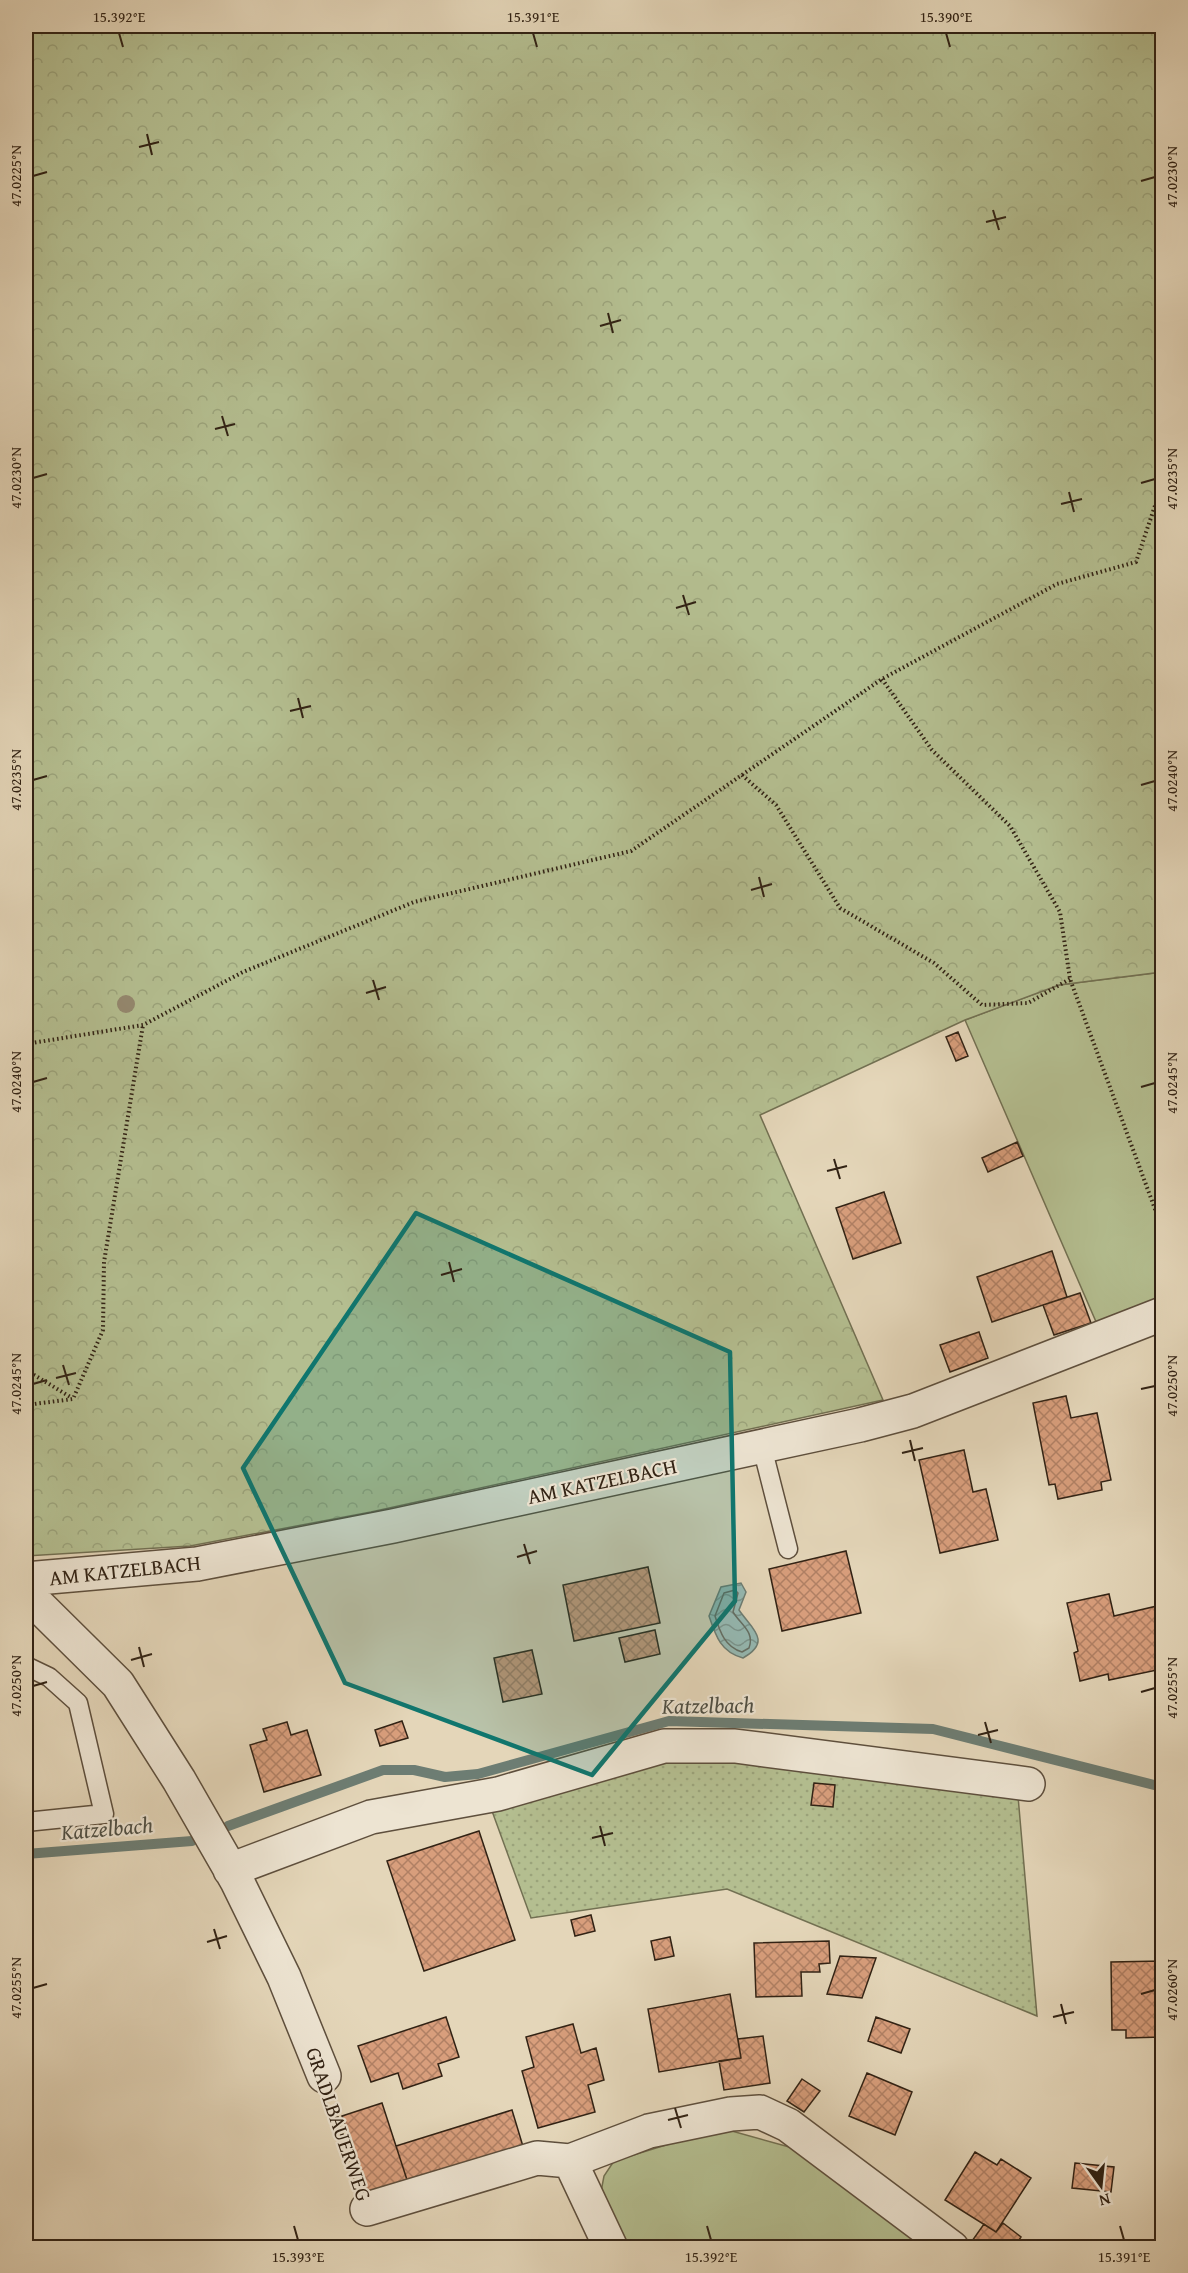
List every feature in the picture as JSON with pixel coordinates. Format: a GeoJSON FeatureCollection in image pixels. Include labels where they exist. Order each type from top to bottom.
{"type":"FeatureCollection","features":[{"type":"Feature","properties":{"kind":"street","name":"AM KATZELBACH"},"geometry":{"type":"LineString","coordinates":[[26,1579],[197,1564],[393,1526],[762,1447],[913,1411],[1162,1314]]}},
{"type":"Feature","properties":{"kind":"street","name":"GRADLBAUERWEG"},"geometry":{"type":"LineString","coordinates":[[26,1593],[118,1684],[178,1780],[230,1870],[284,1977],[324,2076]]}},
{"type":"Feature","properties":{"kind":"street"},"geometry":{"type":"LineString","coordinates":[[230,1870],[371,1817],[498,1794],[664,1746],[735,1746],[1028,1784]]}},
{"type":"Feature","properties":{"kind":"street","name":"GRADLBAUERWEG"},"geometry":{"type":"LineString","coordinates":[[367,2209],[537,2158],[570,2161],[649,2131],[731,2114],[760,2112],[788,2125],[952,2247]]}},
{"type":"Feature","properties":{"kind":"street"},"geometry":{"type":"LineString","coordinates":[[570,2161],[611,2247]]}},
{"type":"Feature","properties":{"kind":"lane"},"geometry":{"type":"LineString","coordinates":[[762,1447],[788,1549]]}},
{"type":"Feature","properties":{"kind":"lane"},"geometry":{"type":"LineString","coordinates":[[26,1666],[49,1677],[78,1703],[104,1814],[26,1822]]}},
{"type":"Feature","properties":{"kind":"path"},"geometry":{"type":"LineString","coordinates":[[26,1044],[143,1025],[243,972],[414,902],[631,850],[882,679],[1057,584],[1136,562],[1162,485]]}},
{"type":"Feature","properties":{"kind":"path"},"geometry":{"type":"LineString","coordinates":[[882,679],[932,750],[1010,826],[1060,912],[1071,979],[1162,1228]]}},
{"type":"Feature","properties":{"kind":"path"},"geometry":{"type":"LineString","coordinates":[[742,775],[776,806],[840,908],[934,963],[982,1005],[1028,1003],[1071,979]]}},
{"type":"Feature","properties":{"kind":"path"},"geometry":{"type":"LineString","coordinates":[[73,1399],[103,1330],[104,1262],[143,1025]]}},
{"type":"Feature","properties":{"kind":"path"},"geometry":{"type":"LineString","coordinates":[[26,1370],[73,1399]]}},
{"type":"Feature","properties":{"kind":"path"},"geometry":{"type":"LineString","coordinates":[[26,1405],[73,1399]]}},
{"type":"Feature","properties":{"kind":"path","name":"GRADLBAUERWEG"},"geometry":{"type":"LineString","coordinates":[[324,2076],[367,2209]]}},
{"type":"Feature","properties":{"kind":"highlighted area"},"geometry":{"type":"Polygon","coordinates":[[[416,1213],[730,1352],[735,1601],[592,1775],[345,1683],[243,1468],[416,1213]]]}},
{"type":"Feature","properties":{"kind":"green space"},"geometry":{"type":"Polygon","coordinates":[[[26,26],[1162,26],[1162,972],[1059,985],[965,1020],[760,1115],[883,1400],[371,1512],[190,1546],[26,1556],[26,26]]]}},
{"type":"Feature","properties":{"kind":"green space"},"geometry":{"type":"Polygon","coordinates":[[[1162,972],[1162,1301],[1097,1324],[965,1020],[1059,985],[1162,972]]]}},
{"type":"Feature","properties":{"kind":"green space"},"geometry":{"type":"Polygon","coordinates":[[[740,1761],[1018,1796],[1037,2016],[727,1889],[531,1918],[492,1811],[655,1762],[740,1761]]]}},
{"type":"Feature","properties":{"kind":"green space"},"geometry":{"type":"Polygon","coordinates":[[[721,2128],[800,2150],[929,2247],[625,2247],[600,2197],[604,2176],[614,2161],[721,2128]]]}},
{"type":"Feature","properties":{"kind":"water"},"geometry":{"type":"Polygon","coordinates":[[[741,1583],[746,1592],[739,1610],[757,1634],[758,1640],[752,1652],[743,1658],[724,1648],[714,1631],[709,1616],[721,1587],[741,1583]]]}},
{"type":"Feature","properties":{"kind":"building"},"geometry":{"type":"Polygon","coordinates":[[[958,1032],[968,1056],[956,1061],[946,1037],[958,1032]]]}},
{"type":"Feature","properties":{"kind":"building"},"geometry":{"type":"Polygon","coordinates":[[[1017,1142],[1023,1156],[988,1172],[982,1158],[1017,1142]]]}},
{"type":"Feature","properties":{"kind":"building"},"geometry":{"type":"Polygon","coordinates":[[[884,1192],[901,1243],[853,1259],[836,1208],[884,1192]]]}},
{"type":"Feature","properties":{"kind":"building"},"geometry":{"type":"Polygon","coordinates":[[[1052,1251],[1067,1297],[992,1322],[977,1277],[1052,1251]]]}},
{"type":"Feature","properties":{"kind":"building"},"geometry":{"type":"Polygon","coordinates":[[[1080,1293],[1091,1323],[1054,1335],[1043,1305],[1080,1293]]]}},
{"type":"Feature","properties":{"kind":"building"},"geometry":{"type":"Polygon","coordinates":[[[979,1332],[988,1358],[950,1372],[940,1345],[979,1332]]]}},
{"type":"Feature","properties":{"kind":"building"},"geometry":{"type":"Polygon","coordinates":[[[1066,1396],[1071,1418],[1097,1413],[1111,1480],[1101,1482],[1102,1490],[1058,1499],[1055,1484],[1049,1485],[1033,1403],[1066,1396]]]}},
{"type":"Feature","properties":{"kind":"building"},"geometry":{"type":"Polygon","coordinates":[[[964,1450],[973,1492],[986,1489],[998,1540],[940,1553],[919,1460],[964,1450]]]}},
{"type":"Feature","properties":{"kind":"building"},"geometry":{"type":"Polygon","coordinates":[[[846,1551],[861,1613],[782,1631],[769,1569],[846,1551]]]}},
{"type":"Feature","properties":{"kind":"building"},"geometry":{"type":"Polygon","coordinates":[[[648,1567],[660,1623],[574,1641],[563,1585],[648,1567]]]}},
{"type":"Feature","properties":{"kind":"building"},"geometry":{"type":"Polygon","coordinates":[[[1109,1594],[1114,1616],[1157,1606],[1162,1628],[1162,1636],[1158,1637],[1162,1669],[1109,1680],[1108,1674],[1080,1681],[1074,1653],[1078,1651],[1067,1603],[1109,1594]]]}},
{"type":"Feature","properties":{"kind":"building"},"geometry":{"type":"Polygon","coordinates":[[[655,1630],[660,1654],[625,1662],[619,1638],[655,1630]]]}},
{"type":"Feature","properties":{"kind":"building"},"geometry":{"type":"Polygon","coordinates":[[[532,1650],[542,1694],[503,1702],[494,1658],[532,1650]]]}},
{"type":"Feature","properties":{"kind":"building"},"geometry":{"type":"Polygon","coordinates":[[[402,1721],[408,1738],[380,1746],[375,1730],[402,1721]]]}},
{"type":"Feature","properties":{"kind":"building"},"geometry":{"type":"Polygon","coordinates":[[[287,1722],[291,1735],[307,1730],[321,1775],[264,1792],[250,1745],[267,1740],[263,1729],[287,1722]]]}},
{"type":"Feature","properties":{"kind":"building"},"geometry":{"type":"Polygon","coordinates":[[[814,1783],[835,1785],[833,1807],[811,1805],[814,1783]]]}},
{"type":"Feature","properties":{"kind":"building"},"geometry":{"type":"Polygon","coordinates":[[[479,1831],[515,1940],[424,1971],[387,1861],[479,1831]]]}},
{"type":"Feature","properties":{"kind":"building"},"geometry":{"type":"Polygon","coordinates":[[[591,1915],[595,1931],[575,1936],[571,1920],[591,1915]]]}},
{"type":"Feature","properties":{"kind":"building"},"geometry":{"type":"Polygon","coordinates":[[[670,1937],[674,1956],[655,1960],[651,1941],[670,1937]]]}},
{"type":"Feature","properties":{"kind":"building"},"geometry":{"type":"Polygon","coordinates":[[[829,1941],[830,1963],[819,1964],[820,1972],[801,1972],[802,1996],[756,1997],[754,1943],[829,1941]]]}},
{"type":"Feature","properties":{"kind":"building"},"geometry":{"type":"Polygon","coordinates":[[[840,1956],[876,1958],[862,1998],[827,1994],[840,1956]]]}},
{"type":"Feature","properties":{"kind":"building"},"geometry":{"type":"Polygon","coordinates":[[[1162,1961],[1162,2037],[1126,2038],[1126,2030],[1112,2030],[1111,1962],[1162,1961]]]}},
{"type":"Feature","properties":{"kind":"building"},"geometry":{"type":"Polygon","coordinates":[[[730,1994],[741,2058],[659,2072],[648,2009],[730,1994]]]}},
{"type":"Feature","properties":{"kind":"building"},"geometry":{"type":"Polygon","coordinates":[[[446,2017],[459,2057],[438,2064],[442,2076],[403,2089],[398,2073],[371,2082],[358,2046],[446,2017]]]}},
{"type":"Feature","properties":{"kind":"building"},"geometry":{"type":"Polygon","coordinates":[[[876,2017],[910,2029],[901,2053],[868,2041],[876,2017]]]}},
{"type":"Feature","properties":{"kind":"building"},"geometry":{"type":"Polygon","coordinates":[[[573,2024],[581,2053],[596,2048],[604,2080],[588,2085],[595,2112],[538,2128],[522,2071],[534,2067],[526,2037],[573,2024]]]}},
{"type":"Feature","properties":{"kind":"building"},"geometry":{"type":"Polygon","coordinates":[[[763,2036],[770,2083],[724,2090],[719,2061],[741,2058],[738,2039],[763,2036]]]}},
{"type":"Feature","properties":{"kind":"building"},"geometry":{"type":"Polygon","coordinates":[[[867,2073],[912,2092],[895,2135],[849,2116],[867,2073]]]}},
{"type":"Feature","properties":{"kind":"building"},"geometry":{"type":"Polygon","coordinates":[[[802,2079],[820,2091],[804,2112],[787,2101],[802,2079]]]}},
{"type":"Feature","properties":{"kind":"building"},"geometry":{"type":"Polygon","coordinates":[[[382,2103],[410,2189],[371,2202],[342,2116],[382,2103]]]}},
{"type":"Feature","properties":{"kind":"building"},"geometry":{"type":"Polygon","coordinates":[[[512,2110],[525,2153],[410,2189],[396,2146],[512,2110]]]}},
{"type":"Feature","properties":{"kind":"building"},"geometry":{"type":"Polygon","coordinates":[[[975,2152],[997,2165],[1001,2159],[1031,2178],[996,2232],[945,2200],[975,2152]]]}},
{"type":"Feature","properties":{"kind":"building"},"geometry":{"type":"Polygon","coordinates":[[[1075,2163],[1114,2167],[1111,2192],[1072,2188],[1075,2163]]]}},
{"type":"Feature","properties":{"kind":"building"},"geometry":{"type":"Polygon","coordinates":[[[1003,2223],[1021,2237],[1014,2248],[982,2248],[972,2241],[984,2224],[996,2232],[1003,2223]]]}},
{"type":"Feature","properties":{"kind":"waterway","name":"Katzelbach"},"geometry":{"type":"LineString","coordinates":[[228,1826],[383,1770],[414,1770],[445,1777],[478,1774],[669,1721],[933,1729],[1162,1787]]}},
{"type":"Feature","properties":{"kind":"waterway","name":"Katzelbach"},"geometry":{"type":"LineString","coordinates":[[26,1854],[192,1841]]}}]}
